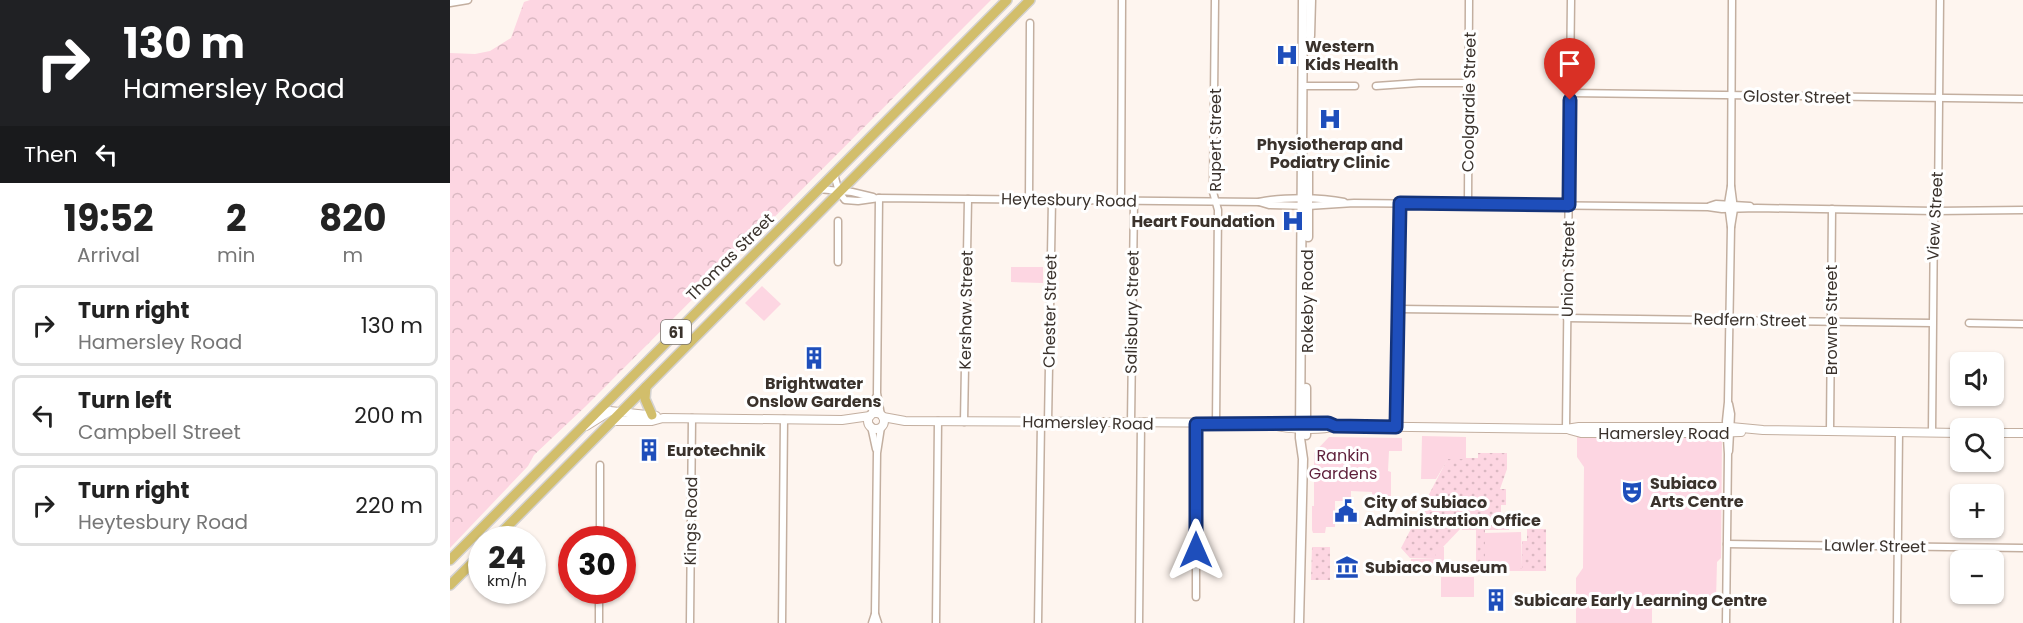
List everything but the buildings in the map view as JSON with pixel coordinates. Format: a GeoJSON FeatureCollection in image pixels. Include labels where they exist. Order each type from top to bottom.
{"type":"FeatureCollection","features":[{"type":"Feature","properties":{"kind":"main road","name":"Thomas Street"},"geometry":{"type":"LineString","coordinates":[[450,560],[1007,0]]}},
{"type":"Feature","properties":{"kind":"main road","name":"Thomas Street"},"geometry":{"type":"LineString","coordinates":[[508,526],[1030,0]]}},
{"type":"Feature","properties":{"kind":"main road","name":"Rokeby Road"},"geometry":{"type":"LineString","coordinates":[[1300,621],[1303,459],[1300,447],[1303,425],[1306,86],[1304,0]]}},
{"type":"Feature","properties":{"kind":"main road","name":"Rokeby Road"},"geometry":{"type":"LineString","coordinates":[[1306,86],[1311,0]]}},
{"type":"Feature","properties":{"kind":"main road"},"geometry":{"type":"LineString","coordinates":[[646,387],[645,399],[652,415]]}},
{"type":"Feature","properties":{"kind":"main road"},"geometry":{"type":"LineString","coordinates":[[450,585],[468,567]]}},
{"type":"Feature","properties":{"kind":"street"},"geometry":{"type":"LineString","coordinates":[[450,3],[468,0]]}},
{"type":"Feature","properties":{"kind":"street"},"geometry":{"type":"LineString","coordinates":[[1121,201],[1122,0]]}},
{"type":"Feature","properties":{"kind":"street","name":"Rupert Street"},"geometry":{"type":"LineString","coordinates":[[1215,0],[1213,192],[1218,210],[1216,424]]}},
{"type":"Feature","properties":{"kind":"street","name":"Coolgardie Street"},"geometry":{"type":"LineString","coordinates":[[1468,204],[1469,0]]}},
{"type":"Feature","properties":{"kind":"street","name":"Union Street"},"geometry":{"type":"LineString","coordinates":[[1566,429],[1571,0]]}},
{"type":"Feature","properties":{"kind":"street"},"geometry":{"type":"LineString","coordinates":[[1726,623],[1733,0]]}},
{"type":"Feature","properties":{"kind":"street","name":"View Street"},"geometry":{"type":"LineString","coordinates":[[1932,432],[1932,323],[1940,0]]}},
{"type":"Feature","properties":{"kind":"street"},"geometry":{"type":"LineString","coordinates":[[1029,200],[1030,23]]}},
{"type":"Feature","properties":{"kind":"street"},"geometry":{"type":"LineString","coordinates":[[1376,86],[1469,83]]}},
{"type":"Feature","properties":{"kind":"street"},"geometry":{"type":"LineString","coordinates":[[1306,86],[1355,86]]}},
{"type":"Feature","properties":{"kind":"street","name":"Gloster Street"},"geometry":{"type":"LineString","coordinates":[[1570,93],[2023,99]]}},
{"type":"Feature","properties":{"kind":"street"},"geometry":{"type":"LineString","coordinates":[[834,174],[839,192]]}},
{"type":"Feature","properties":{"kind":"street","name":"Heytesbury Road"},"geometry":{"type":"LineString","coordinates":[[818,189],[852,192],[879,198],[1259,202],[1269,205],[1335,200],[1347,203],[2023,210]]}},
{"type":"Feature","properties":{"kind":"street"},"geometry":{"type":"LineString","coordinates":[[872,623],[875,614],[877,453],[884,422],[878,393],[879,198]]}},
{"type":"Feature","properties":{"kind":"street","name":"Kershaw Street"},"geometry":{"type":"LineString","coordinates":[[964,422],[968,199]]}},
{"type":"Feature","properties":{"kind":"street","name":"Chester Street"},"geometry":{"type":"LineString","coordinates":[[1038,623],[1052,200]]}},
{"type":"Feature","properties":{"kind":"street","name":"Salisbury Street"},"geometry":{"type":"LineString","coordinates":[[1131,423],[1134,201]]}},
{"type":"Feature","properties":{"kind":"street"},"geometry":{"type":"LineString","coordinates":[[1396,427],[1400,203]]}},
{"type":"Feature","properties":{"kind":"street","name":"Browne Street"},"geometry":{"type":"LineString","coordinates":[[1830,431],[1832,209]]}},
{"type":"Feature","properties":{"kind":"street"},"geometry":{"type":"LineString","coordinates":[[838,221],[838,262]]}},
{"type":"Feature","properties":{"kind":"street","name":"Redfern Street"},"geometry":{"type":"LineString","coordinates":[[1398,309],[1932,323]]}},
{"type":"Feature","properties":{"kind":"street"},"geometry":{"type":"LineString","coordinates":[[1968,324],[2023,324]]}},
{"type":"Feature","properties":{"kind":"street"},"geometry":{"type":"LineString","coordinates":[[877,453],[870,420],[878,393]]}},
{"type":"Feature","properties":{"kind":"street"},"geometry":{"type":"LineString","coordinates":[[579,430],[610,411],[663,418],[870,420],[876,413],[882,416]]}},
{"type":"Feature","properties":{"kind":"street","name":"Hamersley Road"},"geometry":{"type":"LineString","coordinates":[[882,416],[905,421],[1272,424],[1282,427],[1328,423],[1335,426],[1396,427],[1950,432]]}},
{"type":"Feature","properties":{"kind":"street"},"geometry":{"type":"LineString","coordinates":[[612,421],[652,421],[663,418]]}},
{"type":"Feature","properties":{"kind":"street","name":"Kings Road"},"geometry":{"type":"LineString","coordinates":[[690,623],[692,418]]}},
{"type":"Feature","properties":{"kind":"street"},"geometry":{"type":"LineString","coordinates":[[782,623],[784,419]]}},
{"type":"Feature","properties":{"kind":"street"},"geometry":{"type":"LineString","coordinates":[[870,420],[875,428],[882,427]]}},
{"type":"Feature","properties":{"kind":"street","name":"Hamersley Road"},"geometry":{"type":"LineString","coordinates":[[882,427],[905,421]]}},
{"type":"Feature","properties":{"kind":"street"},"geometry":{"type":"LineString","coordinates":[[936,623],[938,421]]}},
{"type":"Feature","properties":{"kind":"street"},"geometry":{"type":"LineString","coordinates":[[1139,623],[1141,423]]}},
{"type":"Feature","properties":{"kind":"street"},"geometry":{"type":"LineString","coordinates":[[1196,424],[1196,597]]}},
{"type":"Feature","properties":{"kind":"street"},"geometry":{"type":"LineString","coordinates":[[1897,623],[1899,432]]}},
{"type":"Feature","properties":{"kind":"street"},"geometry":{"type":"LineString","coordinates":[[2004,433],[2023,433]]}},
{"type":"Feature","properties":{"kind":"street"},"geometry":{"type":"LineString","coordinates":[[600,465],[600,526]]}},
{"type":"Feature","properties":{"kind":"street","name":"Lawler Street"},"geometry":{"type":"LineString","coordinates":[[1727,544],[2023,548]]}},
{"type":"Feature","properties":{"kind":"street"},"geometry":{"type":"LineString","coordinates":[[599,604],[599,623]]}},
{"type":"Feature","properties":{"kind":"street"},"geometry":{"type":"LineString","coordinates":[[875,614],[878,623]]}},
{"type":"Feature","properties":{"kind":"green space"},"geometry":{"type":"Polygon","coordinates":[[[530,0],[991,0],[586,406],[534,455],[528,466],[471,526],[468,526],[468,529],[450,548],[450,53],[475,54],[490,51],[511,38],[524,2],[530,0]]]}},
{"type":"Feature","properties":{"kind":"green space"},"geometry":{"type":"Polygon","coordinates":[[[1011,267],[1043,267],[1043,283],[1011,282],[1011,267]]]}},
{"type":"Feature","properties":{"kind":"green space"},"geometry":{"type":"Polygon","coordinates":[[[762,286],[781,304],[764,321],[745,303],[762,286]]]}},
{"type":"Feature","properties":{"kind":"green space"},"geometry":{"type":"Polygon","coordinates":[[[1422,436],[1466,437],[1466,459],[1448,459],[1436,479],[1421,479],[1422,436]]]}},
{"type":"Feature","properties":{"kind":"green space"},"geometry":{"type":"Polygon","coordinates":[[[1577,436],[1722,436],[1721,558],[1717,562],[1716,600],[1652,600],[1652,623],[1576,623],[1576,578],[1583,568],[1584,467],[1577,457],[1577,436]]]}},
{"type":"Feature","properties":{"kind":"green space","name":"Rankin Gardens"},"geometry":{"type":"Polygon","coordinates":[[[1329,437],[1402,438],[1402,451],[1389,451],[1391,502],[1372,501],[1372,492],[1351,491],[1351,501],[1335,501],[1335,527],[1326,527],[1325,533],[1313,533],[1314,453],[1329,437]]]}},
{"type":"Feature","properties":{"kind":"green space"},"geometry":{"type":"Polygon","coordinates":[[[1478,453],[1507,453],[1507,469],[1500,489],[1506,489],[1506,505],[1501,505],[1501,513],[1509,513],[1509,530],[1485,530],[1485,568],[1522,568],[1522,541],[1527,541],[1527,529],[1546,529],[1546,571],[1476,571],[1476,530],[1462,530],[1462,527],[1443,547],[1436,547],[1436,559],[1410,558],[1401,548],[1448,458],[1478,458],[1478,453]]]}},
{"type":"Feature","properties":{"kind":"green space"},"geometry":{"type":"Polygon","coordinates":[[[1521,532],[1522,568],[1485,568],[1485,533],[1521,532]]]}},
{"type":"Feature","properties":{"kind":"green space"},"geometry":{"type":"Polygon","coordinates":[[[1312,547],[1330,547],[1330,580],[1311,580],[1312,547]]]}},
{"type":"Feature","properties":{"kind":"green space"},"geometry":{"type":"Polygon","coordinates":[[[1436,547],[1444,547],[1444,573],[1410,572],[1411,559],[1436,559],[1436,547]]]}},
{"type":"Feature","properties":{"kind":"green space"},"geometry":{"type":"Polygon","coordinates":[[[1441,577],[1474,577],[1474,597],[1441,597],[1441,577]]]}},
{"type":"Feature","properties":{"kind":"place","name":"Western Kids Health"},"geometry":{"type":"Point","coordinates":[1287,55]}},
{"type":"Feature","properties":{"kind":"place","name":"Physiotherap and Podiatry Clinic"},"geometry":{"type":"Point","coordinates":[1330,119]}},
{"type":"Feature","properties":{"kind":"place","name":"Heart Foundation"},"geometry":{"type":"Point","coordinates":[1293,221]}},
{"type":"Feature","properties":{"kind":"place","name":"Brightwater Onslow Gardens"},"geometry":{"type":"Point","coordinates":[814,358]}},
{"type":"Feature","properties":{"kind":"place","name":"Eurotechnik"},"geometry":{"type":"Point","coordinates":[649,450]}},
{"type":"Feature","properties":{"kind":"place","name":"Subiaco Arts Centre"},"geometry":{"type":"Point","coordinates":[1632,492]}},
{"type":"Feature","properties":{"kind":"place","name":"City of Subiaco Administration Office"},"geometry":{"type":"Point","coordinates":[1346,511]}},
{"type":"Feature","properties":{"kind":"place","name":"Subiaco Museum"},"geometry":{"type":"Point","coordinates":[1347,567]}},
{"type":"Feature","properties":{"kind":"place","name":"Subicare Early Learning Centre"},"geometry":{"type":"Point","coordinates":[1496,600]}},
{"type":"Feature","properties":{"kind":"route"},"geometry":{"type":"LineString","coordinates":[[1196,550],[1196,424],[1282,422],[1396,427],[1400,203],[1569,205],[1570,100]]}}]}
